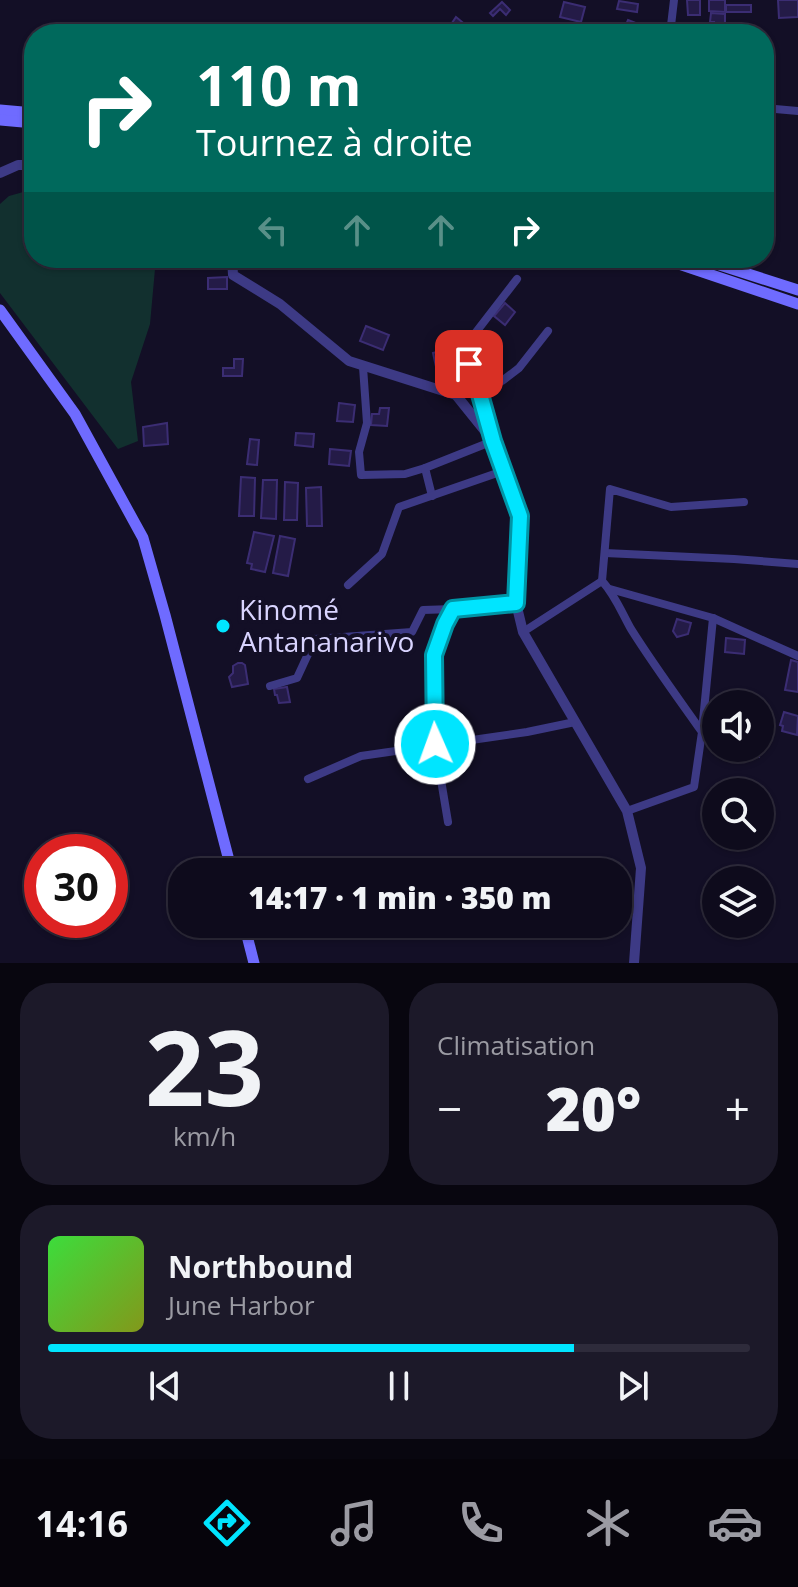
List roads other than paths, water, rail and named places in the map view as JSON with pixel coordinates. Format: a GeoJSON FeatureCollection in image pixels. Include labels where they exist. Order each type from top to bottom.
{"type":"FeatureCollection","features":[{"type":"Feature","properties":{"kind":"main road"},"geometry":{"type":"LineString","coordinates":[[0,110],[24,112]]}},
{"type":"Feature","properties":{"kind":"main road"},"geometry":{"type":"LineString","coordinates":[[0,120],[24,122]]}},
{"type":"Feature","properties":{"kind":"main road"},"geometry":{"type":"LineString","coordinates":[[691,268],[798,304]]}},
{"type":"Feature","properties":{"kind":"main road"},"geometry":{"type":"LineString","coordinates":[[729,268],[798,290]]}},
{"type":"Feature","properties":{"kind":"main road"},"geometry":{"type":"LineString","coordinates":[[0,310],[75,414],[143,538],[228,858]]}},
{"type":"Feature","properties":{"kind":"main road"},"geometry":{"type":"LineString","coordinates":[[248,938],[254,963]]}},
{"type":"Feature","properties":{"kind":"street"},"geometry":{"type":"LineString","coordinates":[[671,24],[674,0]]}},
{"type":"Feature","properties":{"kind":"street"},"geometry":{"type":"LineString","coordinates":[[774,109],[798,111]]}},
{"type":"Feature","properties":{"kind":"street"},"geometry":{"type":"LineString","coordinates":[[0,173],[24,165]]}},
{"type":"Feature","properties":{"kind":"street"},"geometry":{"type":"LineString","coordinates":[[233,268],[233,275],[280,304],[349,361],[456,395],[493,441]]}},
{"type":"Feature","properties":{"kind":"street"},"geometry":{"type":"LineString","coordinates":[[517,279],[463,349],[520,516],[516,603],[523,632],[627,811],[641,868],[634,963]]}},
{"type":"Feature","properties":{"kind":"street"},"geometry":{"type":"LineString","coordinates":[[476,380],[502,381],[519,368],[548,331]]}},
{"type":"Feature","properties":{"kind":"street"},"geometry":{"type":"LineString","coordinates":[[363,367],[367,423],[359,452],[361,475],[405,474],[493,441]]}},
{"type":"Feature","properties":{"kind":"street"},"geometry":{"type":"LineString","coordinates":[[425,468],[432,496]]}},
{"type":"Feature","properties":{"kind":"street"},"geometry":{"type":"LineString","coordinates":[[348,585],[382,554],[399,507],[503,471]]}},
{"type":"Feature","properties":{"kind":"street"},"geometry":{"type":"LineString","coordinates":[[602,581],[610,489],[671,507],[744,502]]}},
{"type":"Feature","properties":{"kind":"street"},"geometry":{"type":"LineString","coordinates":[[605,553],[798,564]]}},
{"type":"Feature","properties":{"kind":"street"},"geometry":{"type":"LineString","coordinates":[[523,632],[602,581]]}},
{"type":"Feature","properties":{"kind":"street"},"geometry":{"type":"LineString","coordinates":[[602,581],[702,732],[694,787],[627,811]]}},
{"type":"Feature","properties":{"kind":"street"},"geometry":{"type":"LineString","coordinates":[[610,589],[713,618],[798,656]]}},
{"type":"Feature","properties":{"kind":"street"},"geometry":{"type":"LineString","coordinates":[[274,642],[412,632],[423,610],[516,603]]}},
{"type":"Feature","properties":{"kind":"street"},"geometry":{"type":"LineString","coordinates":[[448,822],[435,744],[434,655],[453,609]]}},
{"type":"Feature","properties":{"kind":"street"},"geometry":{"type":"LineString","coordinates":[[706,690],[713,618]]}},
{"type":"Feature","properties":{"kind":"street"},"geometry":{"type":"LineString","coordinates":[[270,686],[297,678],[315,639]]}},
{"type":"Feature","properties":{"kind":"street"},"geometry":{"type":"LineString","coordinates":[[308,779],[361,756],[575,722]]}},
{"type":"Feature","properties":{"kind":"place","name":"Kinomé Antananarivo"},"geometry":{"type":"Point","coordinates":[223,626]}}]}
